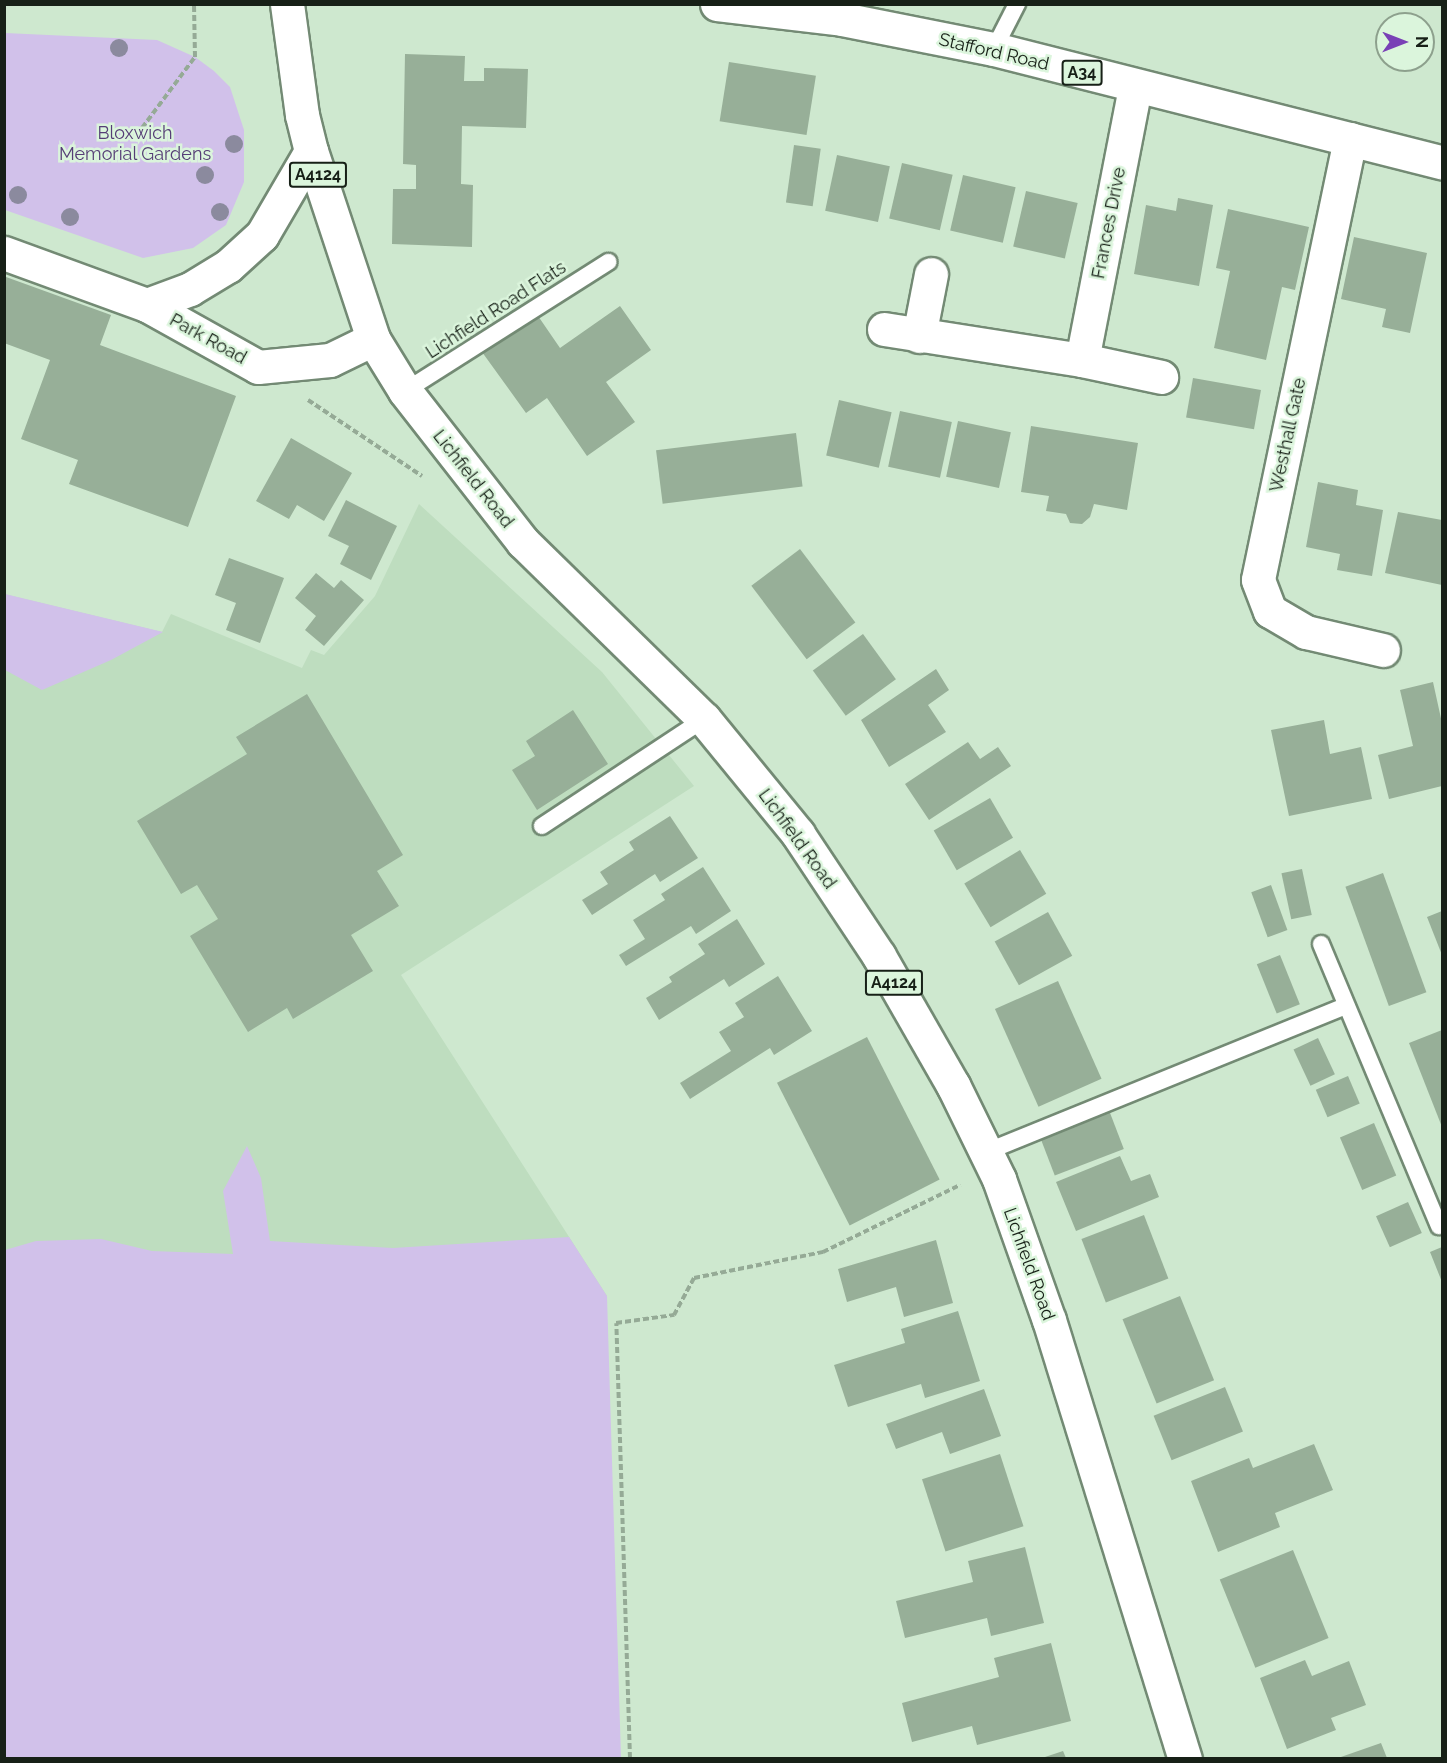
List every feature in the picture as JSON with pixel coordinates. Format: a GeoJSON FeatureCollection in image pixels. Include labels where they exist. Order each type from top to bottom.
{"type":"FeatureCollection","features":[{"type":"Feature","properties":{"kind":"main road","name":"Lichfield Road"},"geometry":{"type":"LineString","coordinates":[[287,4],[302,115],[311,151],[373,339],[405,391],[543,564],[704,719],[798,834],[879,956],[990,1161],[1049,1320],[1185,1758]]}},
{"type":"Feature","properties":{"kind":"main road","name":"Stafford Road"},"geometry":{"type":"LineString","coordinates":[[717,4],[842,19],[994,50],[1443,162]]}},
{"type":"Feature","properties":{"kind":"main road","name":"Frances Drive"},"geometry":{"type":"LineString","coordinates":[[1082,360],[1135,87]]}},
{"type":"Feature","properties":{"kind":"main road","name":"Westhall Gate"},"geometry":{"type":"LineString","coordinates":[[1350,140],[1258,580],[1270,611],[1306,632],[1383,650]]}},
{"type":"Feature","properties":{"kind":"main road","name":"Park Road"},"geometry":{"type":"LineString","coordinates":[[147,306],[190,289],[218,272],[262,235],[311,151]]}},
{"type":"Feature","properties":{"kind":"main road","name":"Park Road"},"geometry":{"type":"LineString","coordinates":[[4,254],[147,306],[258,367],[330,360],[373,339]]}},
{"type":"Feature","properties":{"kind":"main road"},"geometry":{"type":"LineString","coordinates":[[919,336],[931,274]]}},
{"type":"Feature","properties":{"kind":"main road"},"geometry":{"type":"LineString","coordinates":[[884,329],[1082,360],[1161,377]]}},
{"type":"Feature","properties":{"kind":"lane"},"geometry":{"type":"LineString","coordinates":[[994,50],[1017,4]]}},
{"type":"Feature","properties":{"kind":"lane","name":"Lichfield Road Flats"},"geometry":{"type":"LineString","coordinates":[[405,391],[608,262]]}},
{"type":"Feature","properties":{"kind":"lane"},"geometry":{"type":"LineString","coordinates":[[542,826],[704,719]]}},
{"type":"Feature","properties":{"kind":"lane"},"geometry":{"type":"LineString","coordinates":[[1321,944],[1439,1226]]}},
{"type":"Feature","properties":{"kind":"lane"},"geometry":{"type":"LineString","coordinates":[[990,1161],[1346,1006]]}},
{"type":"Feature","properties":{"kind":"path"},"geometry":{"type":"LineString","coordinates":[[142,128],[195,57],[194,4]]}},
{"type":"Feature","properties":{"kind":"path"},"geometry":{"type":"LineString","coordinates":[[258,367],[425,477]]}},
{"type":"Feature","properties":{"kind":"path"},"geometry":{"type":"LineString","coordinates":[[630,1758],[616,1323],[674,1315],[694,1278],[823,1252],[990,1161]]}},
{"type":"Feature","properties":{"kind":"shaded area"},"geometry":{"type":"Polygon","coordinates":[[[419,504],[602,672],[694,786],[401,975],[607,1296],[5,1303],[4,594],[162,632],[171,614],[302,668],[311,650],[324,655],[375,596],[419,504]]]}},
{"type":"Feature","properties":{"kind":"green space","name":"Bloxwich Memorial Gardens"},"geometry":{"type":"Polygon","coordinates":[[[5,33],[157,40],[195,57],[214,71],[230,87],[244,130],[244,182],[226,225],[193,248],[143,258],[5,210],[5,33]]]}},
{"type":"Feature","properties":{"kind":"green space"},"geometry":{"type":"Polygon","coordinates":[[[5,594],[163,632],[111,660],[42,690],[5,670],[5,594]]]}},
{"type":"Feature","properties":{"kind":"green space"},"geometry":{"type":"Polygon","coordinates":[[[247,1146],[261,1178],[270,1241],[393,1248],[569,1237],[607,1296],[621,1758],[5,1758],[5,1250],[36,1241],[101,1239],[152,1251],[233,1254],[223,1191],[247,1146]]]}},
{"type":"Feature","properties":{"kind":"building"},"geometry":{"type":"Polygon","coordinates":[[[405,54],[465,56],[464,81],[484,81],[484,68],[528,69],[526,128],[462,126],[461,184],[473,185],[472,247],[392,244],[393,189],[416,189],[416,165],[403,164],[405,54]]]}},
{"type":"Feature","properties":{"kind":"building"},"geometry":{"type":"Polygon","coordinates":[[[729,62],[816,76],[807,135],[720,121],[729,62]]]}},
{"type":"Feature","properties":{"kind":"building"},"geometry":{"type":"Polygon","coordinates":[[[794,145],[821,149],[813,206],[786,202],[794,145]]]}},
{"type":"Feature","properties":{"kind":"building"},"geometry":{"type":"Polygon","coordinates":[[[837,155],[890,166],[878,222],[825,211],[837,155]]]}},
{"type":"Feature","properties":{"kind":"building"},"geometry":{"type":"Polygon","coordinates":[[[902,163],[953,175],[940,230],[889,219],[902,163]]]}},
{"type":"Feature","properties":{"kind":"building"},"geometry":{"type":"Polygon","coordinates":[[[963,175],[1016,187],[1003,243],[950,231],[963,175]]]}},
{"type":"Feature","properties":{"kind":"building"},"geometry":{"type":"Polygon","coordinates":[[[1026,191],[1078,203],[1065,258],[1013,247],[1026,191]]]}},
{"type":"Feature","properties":{"kind":"building"},"geometry":{"type":"Polygon","coordinates":[[[1178,198],[1213,205],[1199,286],[1134,274],[1146,205],[1176,211],[1178,198]]]}},
{"type":"Feature","properties":{"kind":"building"},"geometry":{"type":"Polygon","coordinates":[[[1228,209],[1309,227],[1295,290],[1282,287],[1266,360],[1214,348],[1230,271],[1216,268],[1228,209]]]}},
{"type":"Feature","properties":{"kind":"building"},"geometry":{"type":"Polygon","coordinates":[[[1354,237],[1427,253],[1410,333],[1382,327],[1386,309],[1341,299],[1354,237]]]}},
{"type":"Feature","properties":{"kind":"building"},"geometry":{"type":"Polygon","coordinates":[[[6,277],[111,315],[100,345],[236,396],[188,527],[69,484],[78,460],[21,439],[50,360],[4,343],[6,277]]]}},
{"type":"Feature","properties":{"kind":"building"},"geometry":{"type":"Polygon","coordinates":[[[620,306],[651,350],[606,382],[635,422],[587,456],[547,398],[526,413],[482,352],[536,313],[560,348],[620,306]]]}},
{"type":"Feature","properties":{"kind":"building"},"geometry":{"type":"Polygon","coordinates":[[[1193,378],[1261,390],[1254,429],[1186,417],[1193,378]]]}},
{"type":"Feature","properties":{"kind":"building"},"geometry":{"type":"Polygon","coordinates":[[[839,400],[892,412],[879,468],[826,456],[839,400]]]}},
{"type":"Feature","properties":{"kind":"building"},"geometry":{"type":"Polygon","coordinates":[[[900,411],[952,422],[940,478],[888,467],[900,411]]]}},
{"type":"Feature","properties":{"kind":"building"},"geometry":{"type":"Polygon","coordinates":[[[958,421],[1011,432],[999,488],[946,477],[958,421]]]}},
{"type":"Feature","properties":{"kind":"building"},"geometry":{"type":"Polygon","coordinates":[[[1031,426],[1138,443],[1127,510],[1094,504],[1090,517],[1082,524],[1070,523],[1066,514],[1046,511],[1049,496],[1021,492],[1031,426]]]}},
{"type":"Feature","properties":{"kind":"building"},"geometry":{"type":"Polygon","coordinates":[[[796,433],[803,487],[663,504],[656,450],[796,433]]]}},
{"type":"Feature","properties":{"kind":"building"},"geometry":{"type":"Polygon","coordinates":[[[291,438],[352,473],[324,521],[297,505],[289,519],[256,501],[291,438]]]}},
{"type":"Feature","properties":{"kind":"building"},"geometry":{"type":"Polygon","coordinates":[[[1318,482],[1358,490],[1356,505],[1383,510],[1372,576],[1337,570],[1340,554],[1306,547],[1318,482]]]}},
{"type":"Feature","properties":{"kind":"building"},"geometry":{"type":"Polygon","coordinates":[[[346,500],[397,526],[371,580],[340,564],[349,546],[328,536],[346,500]]]}},
{"type":"Feature","properties":{"kind":"building"},"geometry":{"type":"Polygon","coordinates":[[[1398,512],[1442,520],[1442,585],[1385,573],[1398,512]]]}},
{"type":"Feature","properties":{"kind":"building"},"geometry":{"type":"Polygon","coordinates":[[[800,549],[855,622],[807,659],[751,586],[800,549]]]}},
{"type":"Feature","properties":{"kind":"building"},"geometry":{"type":"Polygon","coordinates":[[[229,558],[284,578],[260,643],[226,630],[236,603],[215,595],[229,558]]]}},
{"type":"Feature","properties":{"kind":"building"},"geometry":{"type":"Polygon","coordinates":[[[316,573],[334,588],[341,580],[364,600],[324,646],[305,630],[316,616],[295,598],[316,573]]]}},
{"type":"Feature","properties":{"kind":"building"},"geometry":{"type":"Polygon","coordinates":[[[863,634],[896,679],[846,716],[813,670],[863,634]]]}},
{"type":"Feature","properties":{"kind":"building"},"geometry":{"type":"Polygon","coordinates":[[[936,669],[949,690],[928,705],[946,732],[889,767],[861,720],[936,669]]]}},
{"type":"Feature","properties":{"kind":"building"},"geometry":{"type":"Polygon","coordinates":[[[1433,682],[1442,723],[1442,786],[1389,799],[1378,755],[1413,746],[1400,690],[1433,682]]]}},
{"type":"Feature","properties":{"kind":"building"},"geometry":{"type":"Polygon","coordinates":[[[307,694],[403,855],[377,871],[399,906],[351,935],[373,971],[293,1019],[287,1008],[248,1032],[190,936],[218,919],[197,885],[181,894],[137,821],[247,754],[236,737],[307,694]]]}},
{"type":"Feature","properties":{"kind":"building"},"geometry":{"type":"Polygon","coordinates":[[[573,710],[608,764],[537,810],[512,770],[535,756],[526,741],[573,710]]]}},
{"type":"Feature","properties":{"kind":"building"},"geometry":{"type":"Polygon","coordinates":[[[1324,720],[1330,754],[1361,747],[1372,799],[1289,816],[1271,730],[1324,720]]]}},
{"type":"Feature","properties":{"kind":"building"},"geometry":{"type":"Polygon","coordinates":[[[968,742],[980,759],[998,747],[1011,766],[929,820],[905,784],[968,742]]]}},
{"type":"Feature","properties":{"kind":"building"},"geometry":{"type":"Polygon","coordinates":[[[990,798],[1013,838],[957,870],[934,831],[990,798]]]}},
{"type":"Feature","properties":{"kind":"building"},"geometry":{"type":"Polygon","coordinates":[[[670,816],[698,858],[660,882],[655,874],[592,915],[582,900],[608,884],[600,872],[634,850],[629,842],[670,816]]]}},
{"type":"Feature","properties":{"kind":"building"},"geometry":{"type":"Polygon","coordinates":[[[1020,850],[1046,894],[991,927],[964,883],[1020,850]]]}},
{"type":"Feature","properties":{"kind":"building"},"geometry":{"type":"Polygon","coordinates":[[[703,867],[731,911],[696,934],[691,926],[626,966],[619,955],[645,939],[633,920],[665,900],[661,894],[703,867]]]}},
{"type":"Feature","properties":{"kind":"building"},"geometry":{"type":"Polygon","coordinates":[[[1302,869],[1312,915],[1291,919],[1281,873],[1302,869]]]}},
{"type":"Feature","properties":{"kind":"building"},"geometry":{"type":"Polygon","coordinates":[[[1383,873],[1426,992],[1389,1006],[1345,887],[1383,873]]]}},
{"type":"Feature","properties":{"kind":"building"},"geometry":{"type":"Polygon","coordinates":[[[1271,885],[1287,930],[1268,937],[1251,892],[1271,885]]]}},
{"type":"Feature","properties":{"kind":"building"},"geometry":{"type":"Polygon","coordinates":[[[1442,911],[1442,955],[1427,917],[1442,911]]]}},
{"type":"Feature","properties":{"kind":"building"},"geometry":{"type":"Polygon","coordinates":[[[1048,912],[1072,956],[1019,985],[995,942],[1048,912]]]}},
{"type":"Feature","properties":{"kind":"building"},"geometry":{"type":"Polygon","coordinates":[[[737,919],[765,964],[729,987],[724,979],[659,1020],[646,998],[672,982],[669,977],[705,954],[698,944],[737,919]]]}},
{"type":"Feature","properties":{"kind":"building"},"geometry":{"type":"Polygon","coordinates":[[[1280,955],[1300,1004],[1277,1014],[1257,964],[1280,955]]]}},
{"type":"Feature","properties":{"kind":"building"},"geometry":{"type":"Polygon","coordinates":[[[778,976],[812,1031],[774,1055],[770,1048],[690,1099],[680,1083],[731,1051],[719,1032],[744,1017],[735,1003],[778,976]]]}},
{"type":"Feature","properties":{"kind":"building"},"geometry":{"type":"Polygon","coordinates":[[[1058,981],[1102,1079],[1038,1107],[995,1009],[1058,981]]]}},
{"type":"Feature","properties":{"kind":"building"},"geometry":{"type":"Polygon","coordinates":[[[1442,1030],[1442,1127],[1409,1043],[1442,1030]]]}},
{"type":"Feature","properties":{"kind":"building"},"geometry":{"type":"Polygon","coordinates":[[[867,1037],[940,1180],[850,1225],[777,1083],[867,1037]]]}},
{"type":"Feature","properties":{"kind":"building"},"geometry":{"type":"Polygon","coordinates":[[[1318,1038],[1335,1074],[1310,1086],[1294,1049],[1318,1038]]]}},
{"type":"Feature","properties":{"kind":"building"},"geometry":{"type":"Polygon","coordinates":[[[1348,1076],[1360,1104],[1328,1117],[1316,1090],[1348,1076]]]}},
{"type":"Feature","properties":{"kind":"building"},"geometry":{"type":"Polygon","coordinates":[[[1107,1105],[1124,1149],[1055,1175],[1038,1132],[1107,1105]]]}},
{"type":"Feature","properties":{"kind":"building"},"geometry":{"type":"Polygon","coordinates":[[[1374,1123],[1396,1175],[1362,1190],[1340,1137],[1374,1123]]]}},
{"type":"Feature","properties":{"kind":"building"},"geometry":{"type":"Polygon","coordinates":[[[1120,1156],[1131,1181],[1150,1174],[1159,1197],[1076,1231],[1056,1182],[1120,1156]]]}},
{"type":"Feature","properties":{"kind":"building"},"geometry":{"type":"Polygon","coordinates":[[[1408,1202],[1422,1233],[1390,1247],[1376,1216],[1408,1202]]]}},
{"type":"Feature","properties":{"kind":"building"},"geometry":{"type":"Polygon","coordinates":[[[1144,1215],[1168,1278],[1106,1302],[1081,1239],[1144,1215]]]}},
{"type":"Feature","properties":{"kind":"building"},"geometry":{"type":"Polygon","coordinates":[[[936,1240],[953,1303],[904,1317],[896,1287],[847,1302],[838,1269],[936,1240]]]}},
{"type":"Feature","properties":{"kind":"building"},"geometry":{"type":"Polygon","coordinates":[[[1442,1247],[1442,1282],[1430,1252],[1442,1247]]]}},
{"type":"Feature","properties":{"kind":"building"},"geometry":{"type":"Polygon","coordinates":[[[1180,1296],[1214,1380],[1157,1404],[1123,1319],[1180,1296]]]}},
{"type":"Feature","properties":{"kind":"building"},"geometry":{"type":"Polygon","coordinates":[[[958,1311],[980,1381],[925,1398],[921,1384],[848,1407],[834,1365],[905,1343],[901,1329],[958,1311]]]}},
{"type":"Feature","properties":{"kind":"building"},"geometry":{"type":"Polygon","coordinates":[[[1225,1387],[1243,1432],[1172,1460],[1154,1416],[1225,1387]]]}},
{"type":"Feature","properties":{"kind":"building"},"geometry":{"type":"Polygon","coordinates":[[[984,1389],[1001,1436],[950,1454],[942,1432],[896,1449],[886,1424],[984,1389]]]}},
{"type":"Feature","properties":{"kind":"building"},"geometry":{"type":"Polygon","coordinates":[[[1314,1444],[1333,1490],[1275,1513],[1280,1527],[1218,1552],[1191,1481],[1249,1458],[1253,1468],[1314,1444]]]}},
{"type":"Feature","properties":{"kind":"building"},"geometry":{"type":"Polygon","coordinates":[[[1000,1454],[1023,1526],[945,1552],[922,1479],[1000,1454]]]}},
{"type":"Feature","properties":{"kind":"building"},"geometry":{"type":"Polygon","coordinates":[[[1025,1547],[1044,1623],[991,1636],[987,1618],[905,1638],[896,1601],[973,1582],[968,1561],[1025,1547]]]}},
{"type":"Feature","properties":{"kind":"building"},"geometry":{"type":"Polygon","coordinates":[[[1293,1550],[1329,1638],[1255,1668],[1220,1580],[1293,1550]]]}},
{"type":"Feature","properties":{"kind":"building"},"geometry":{"type":"Polygon","coordinates":[[[1051,1643],[1071,1721],[977,1745],[972,1726],[912,1742],[902,1703],[999,1677],[994,1658],[1051,1643]]]}},
{"type":"Feature","properties":{"kind":"building"},"geometry":{"type":"Polygon","coordinates":[[[1305,1660],[1312,1676],[1349,1661],[1366,1705],[1331,1718],[1336,1730],[1287,1749],[1260,1678],[1305,1660]]]}},
{"type":"Feature","properties":{"kind":"building"},"geometry":{"type":"Polygon","coordinates":[[[1381,1743],[1387,1758],[1338,1758],[1381,1743]]]}},
{"type":"Feature","properties":{"kind":"building"},"geometry":{"type":"Polygon","coordinates":[[[1063,1751],[1066,1758],[1042,1758],[1063,1751]]]}}]}
